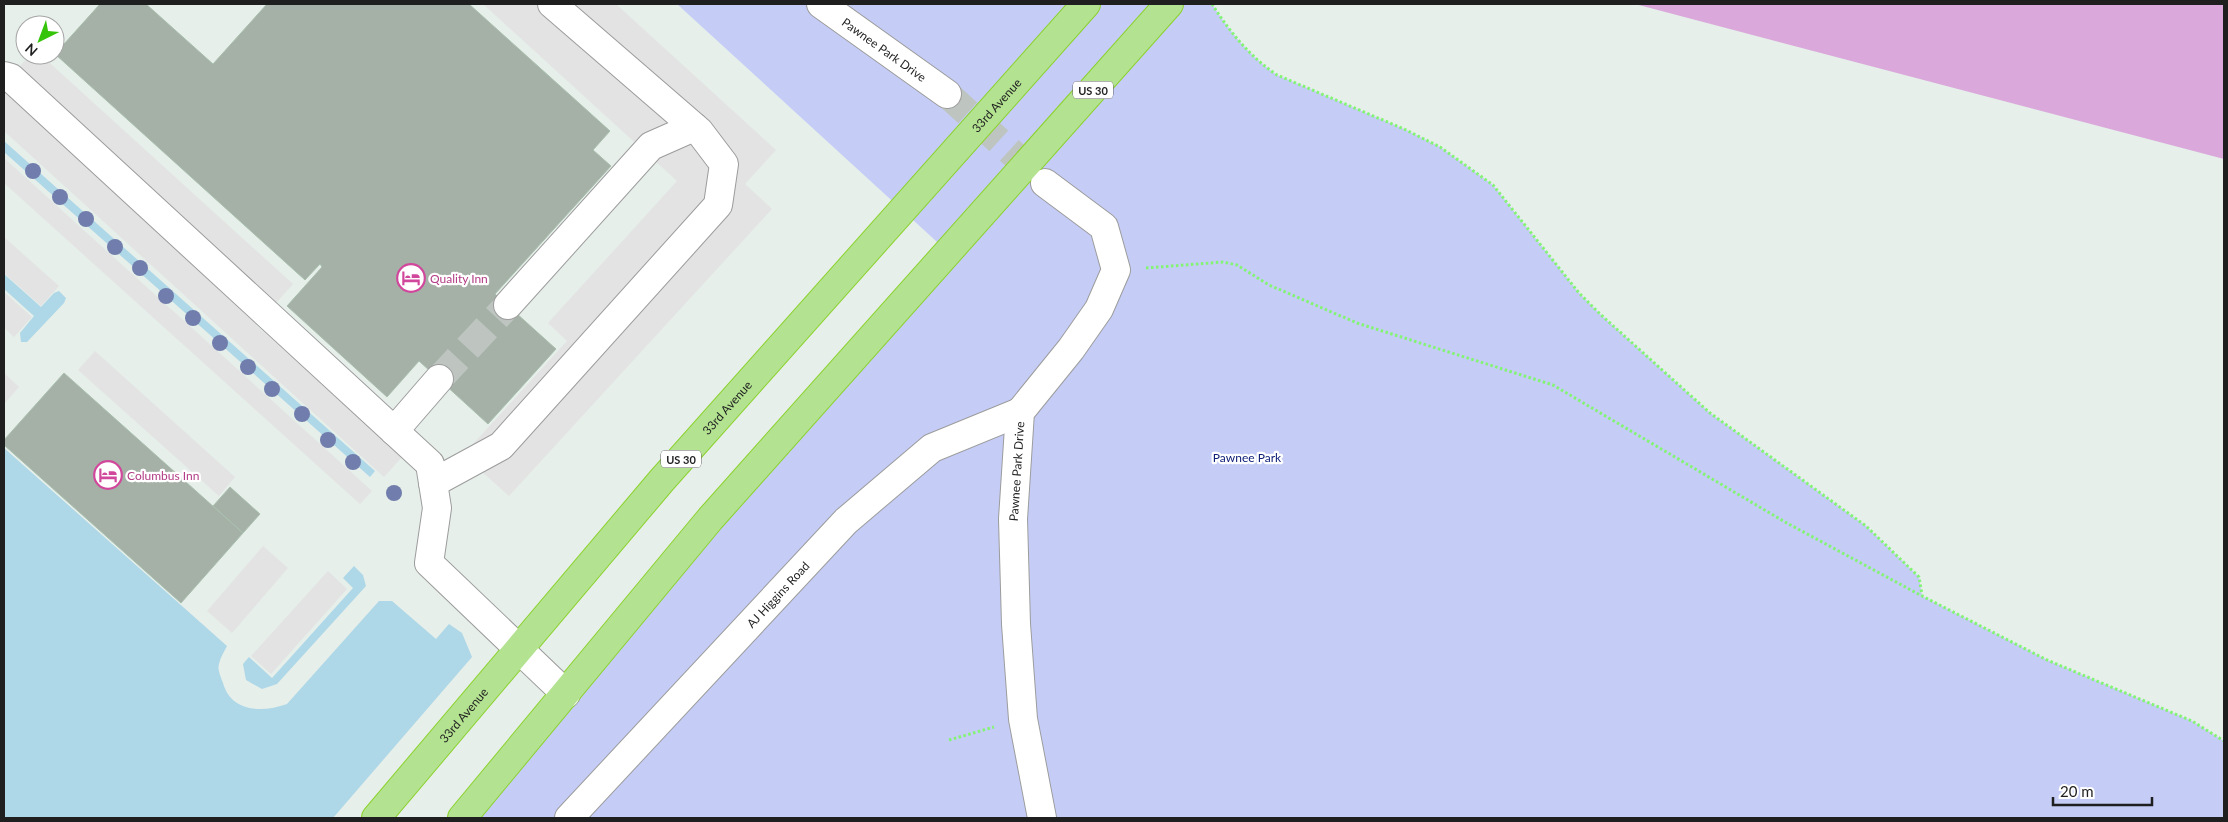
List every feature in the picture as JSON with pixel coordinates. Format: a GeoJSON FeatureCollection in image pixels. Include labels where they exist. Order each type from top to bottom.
{"type":"FeatureCollection","features":[{"type":"Feature","properties":{"kind":"highway","name":"33rd Avenue"},"geometry":{"type":"LineString","coordinates":[[376,818],[662,480],[1086,4]]}},
{"type":"Feature","properties":{"kind":"highway","name":"US 30"},"geometry":{"type":"LineString","coordinates":[[462,818],[710,519],[1169,4]]}},
{"type":"Feature","properties":{"kind":"street"},"geometry":{"type":"LineString","coordinates":[[433,483],[501,446],[718,205],[724,164],[694,127],[552,4]]}},
{"type":"Feature","properties":{"kind":"street","name":"Pawnee Park Drive"},"geometry":{"type":"LineString","coordinates":[[821,4],[947,94]]}},
{"type":"Feature","properties":{"kind":"street"},"geometry":{"type":"LineString","coordinates":[[4,76],[11,78],[430,464],[437,508],[429,563],[566,694]]}},
{"type":"Feature","properties":{"kind":"street"},"geometry":{"type":"LineString","coordinates":[[508,305],[651,146],[694,127]]}},
{"type":"Feature","properties":{"kind":"street"},"geometry":{"type":"LineString","coordinates":[[1045,183],[1104,227],[1116,270]]}},
{"type":"Feature","properties":{"kind":"street","name":"Pawnee Park Drive"},"geometry":{"type":"LineString","coordinates":[[1042,818],[1023,719],[1016,624],[1013,519],[1020,412],[1071,349],[1099,309],[1116,270]]}},
{"type":"Feature","properties":{"kind":"street"},"geometry":{"type":"LineString","coordinates":[[394,431],[439,379]]}},
{"type":"Feature","properties":{"kind":"street","name":"AJ Higgins Road"},"geometry":{"type":"LineString","coordinates":[[569,818],[846,521],[932,448],[1020,412]]}},
{"type":"Feature","properties":{"kind":"path"},"geometry":{"type":"LineString","coordinates":[[1212,4],[1259,64],[1277,75],[1404,129],[1440,147],[1493,184],[1579,294],[1710,413],[1866,526],[1919,576],[1922,596]]}},
{"type":"Feature","properties":{"kind":"path"},"geometry":{"type":"LineString","coordinates":[[1116,270],[1223,262],[1237,266],[1269,285],[1357,323],[1553,385],[1785,522],[1922,596],[2047,660],[2192,721],[2224,741]]}},
{"type":"Feature","properties":{"kind":"path"},"geometry":{"type":"LineString","coordinates":[[949,740],[1023,719]]}},
{"type":"Feature","properties":{"kind":"shaded area"},"geometry":{"type":"Polygon","coordinates":[[[483,4],[616,4],[776,150],[745,184],[772,209],[509,496],[463,455],[567,341],[548,323],[677,181],[483,4]]]}},
{"type":"Feature","properties":{"kind":"shaded area"},"geometry":{"type":"Polygon","coordinates":[[[1635,4],[2224,4],[2224,159],[1635,4]]]}},
{"type":"Feature","properties":{"kind":"shaded area"},"geometry":{"type":"Polygon","coordinates":[[[21,65],[52,65],[293,284],[256,325],[402,457],[384,477],[4,131],[4,84],[21,65]]]}},
{"type":"Feature","properties":{"kind":"shaded area"},"geometry":{"type":"Polygon","coordinates":[[[4,141],[375,471],[370,477],[4,152],[4,141]]]}},
{"type":"Feature","properties":{"kind":"shaded area"},"geometry":{"type":"Polygon","coordinates":[[[4,158],[372,491],[360,504],[4,183],[4,158]]]}},
{"type":"Feature","properties":{"kind":"shaded area"},"geometry":{"type":"Polygon","coordinates":[[[4,237],[59,286],[41,306],[4,273],[4,237]]]}},
{"type":"Feature","properties":{"kind":"shaded area"},"geometry":{"type":"Polygon","coordinates":[[[4,274],[41,307],[54,293],[59,291],[66,298],[64,303],[27,342],[21,342],[20,333],[34,316],[4,289],[4,274]]]}},
{"type":"Feature","properties":{"kind":"shaded area"},"geometry":{"type":"Polygon","coordinates":[[[4,292],[32,317],[14,337],[4,328],[4,292]]]}},
{"type":"Feature","properties":{"kind":"shaded area"},"geometry":{"type":"Polygon","coordinates":[[[95,351],[235,477],[219,496],[78,370],[95,351]]]}},
{"type":"Feature","properties":{"kind":"shaded area"},"geometry":{"type":"Polygon","coordinates":[[[4,373],[19,387],[4,404],[4,373]]]}},
{"type":"Feature","properties":{"kind":"shaded area"},"geometry":{"type":"Polygon","coordinates":[[[4,448],[227,646],[220,660],[219,671],[227,693],[240,705],[249,708],[268,709],[287,704],[379,601],[392,601],[436,639],[449,624],[462,633],[472,657],[333,818],[4,818],[4,448]]]}},
{"type":"Feature","properties":{"kind":"shaded area"},"geometry":{"type":"Polygon","coordinates":[[[263,546],[288,568],[232,633],[207,611],[263,546]]]}},
{"type":"Feature","properties":{"kind":"shaded area"},"geometry":{"type":"Polygon","coordinates":[[[354,566],[363,575],[366,586],[277,684],[262,689],[246,680],[243,664],[249,657],[272,678],[353,588],[343,578],[354,566]]]}},
{"type":"Feature","properties":{"kind":"shaded area"},"geometry":{"type":"Polygon","coordinates":[[[328,571],[347,589],[271,674],[251,656],[328,571]]]}},
{"type":"Feature","properties":{"kind":"green space","name":"Pawnee Park"},"geometry":{"type":"Polygon","coordinates":[[[677,4],[1212,4],[1241,43],[1277,75],[1404,129],[1440,147],[1493,185],[1579,293],[1600,314],[1710,413],[1866,526],[1919,577],[1922,596],[2047,660],[2192,721],[2224,741],[2224,818],[462,818],[948,252],[677,4]]]}},
{"type":"Feature","properties":{"kind":"building"},"geometry":{"type":"Polygon","coordinates":[[[100,4],[146,4],[213,64],[267,4],[469,4],[610,131],[593,150],[611,166],[495,294],[556,349],[488,424],[419,361],[387,397],[287,306],[322,267],[320,264],[305,280],[65,63],[65,43],[100,4]]]}},
{"type":"Feature","properties":{"kind":"building","name":"Columbus Inn"},"geometry":{"type":"Polygon","coordinates":[[[64,373],[243,533],[181,603],[4,445],[4,440],[64,373]]]}},
{"type":"Feature","properties":{"kind":"building"},"geometry":{"type":"Polygon","coordinates":[[[230,487],[260,514],[243,533],[213,506],[230,487]]]}},
{"type":"Feature","properties":{"kind":"tunnel"},"geometry":{"type":"LineString","coordinates":[[947,94],[1042,180]]}},
{"type":"Feature","properties":{"kind":"tunnel"},"geometry":{"type":"LineString","coordinates":[[439,379],[508,305]]}},
{"type":"Feature","properties":{"kind":"place","name":"Quality Inn"},"geometry":{"type":"Point","coordinates":[411,278]}},
{"type":"Feature","properties":{"kind":"place","name":"Columbus Inn"},"geometry":{"type":"Point","coordinates":[108,475]}}]}
